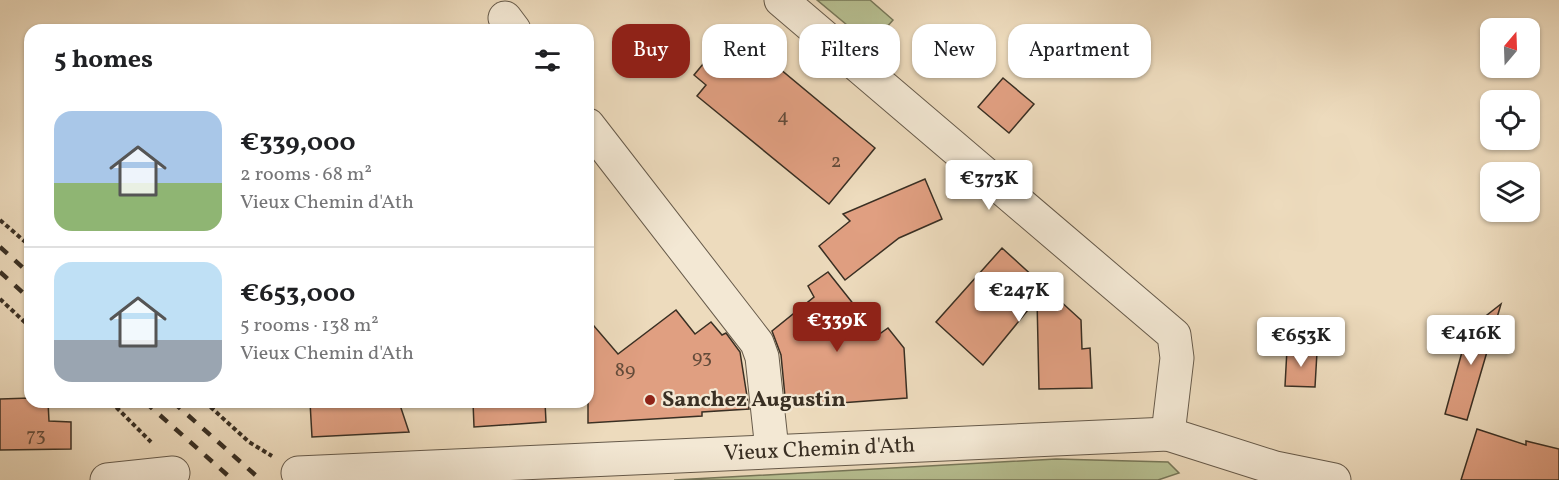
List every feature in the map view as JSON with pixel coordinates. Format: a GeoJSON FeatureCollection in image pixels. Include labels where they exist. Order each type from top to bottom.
{"type":"FeatureCollection","features":[{"type":"Feature","properties":{"kind":"street"},"geometry":{"type":"LineString","coordinates":[[781,0],[1174,335],[1177,358],[1168,434]]}},
{"type":"Feature","properties":{"kind":"street"},"geometry":{"type":"LineString","coordinates":[[594,133],[757,343],[762,357],[772,450]]}},
{"type":"Feature","properties":{"kind":"street","name":"Vieux Chemin d'Ath"},"geometry":{"type":"LineString","coordinates":[[298,473],[1168,434],[1275,468],[1334,480]]}},
{"type":"Feature","properties":{"kind":"street"},"geometry":{"type":"LineString","coordinates":[[1237,480],[1275,468]]}},
{"type":"Feature","properties":{"kind":"street"},"geometry":{"type":"LineString","coordinates":[[107,480],[172,473]]}},
{"type":"Feature","properties":{"kind":"path"},"geometry":{"type":"LineString","coordinates":[[0,220],[24,241]]}},
{"type":"Feature","properties":{"kind":"path"},"geometry":{"type":"LineString","coordinates":[[0,299],[24,321]]}},
{"type":"Feature","properties":{"kind":"path"},"geometry":{"type":"LineString","coordinates":[[117,408],[144,433],[172,473]]}},
{"type":"Feature","properties":{"kind":"path"},"geometry":{"type":"LineString","coordinates":[[212,408],[249,442],[298,473]]}},
{"type":"Feature","properties":{"kind":"green space"},"geometry":{"type":"Polygon","coordinates":[[[817,0],[870,0],[893,20],[889,24],[846,24],[817,0]]]}},
{"type":"Feature","properties":{"kind":"green space"},"geometry":{"type":"Polygon","coordinates":[[[1056,459],[1168,462],[1179,473],[1158,480],[674,480],[1056,459]]]}},
{"type":"Feature","properties":{"kind":"building"},"geometry":{"type":"Polygon","coordinates":[[[702,65],[702,78],[787,78],[787,75],[875,148],[829,204],[697,96],[706,85],[694,75],[702,65]]]}},
{"type":"Feature","properties":{"kind":"building"},"geometry":{"type":"Polygon","coordinates":[[[1003,78],[1034,104],[1009,133],[978,107],[1003,78]]]}},
{"type":"Feature","properties":{"kind":"building"},"geometry":{"type":"Polygon","coordinates":[[[925,179],[942,219],[899,238],[845,280],[819,246],[850,221],[843,214],[925,179]]]}},
{"type":"Feature","properties":{"kind":"building"},"geometry":{"type":"Polygon","coordinates":[[[1002,248],[1081,320],[1082,349],[1090,348],[1092,388],[1039,389],[1037,299],[983,365],[936,322],[1002,248]]]}},
{"type":"Feature","properties":{"kind":"building"},"geometry":{"type":"Polygon","coordinates":[[[828,272],[878,335],[888,328],[904,348],[907,398],[786,407],[781,355],[772,331],[814,297],[808,286],[828,272]]]}},
{"type":"Feature","properties":{"kind":"building"},"geometry":{"type":"Polygon","coordinates":[[[1501,304],[1467,420],[1445,414],[1468,330],[1501,304]]]}},
{"type":"Feature","properties":{"kind":"building"},"geometry":{"type":"Polygon","coordinates":[[[676,310],[695,334],[711,322],[722,335],[726,333],[740,352],[749,409],[702,412],[702,416],[588,423],[588,408],[594,408],[594,326],[618,354],[676,310]]]}},
{"type":"Feature","properties":{"kind":"building"},"geometry":{"type":"Polygon","coordinates":[[[1287,349],[1317,352],[1315,387],[1285,386],[1287,349]]]}},
{"type":"Feature","properties":{"kind":"building"},"geometry":{"type":"Polygon","coordinates":[[[24,398],[24,408],[48,408],[49,421],[71,422],[71,449],[0,450],[0,399],[24,398]]]}},
{"type":"Feature","properties":{"kind":"building"},"geometry":{"type":"Polygon","coordinates":[[[310,408],[401,408],[409,432],[312,437],[310,408]]]}},
{"type":"Feature","properties":{"kind":"building"},"geometry":{"type":"Polygon","coordinates":[[[473,408],[545,408],[546,422],[474,427],[473,408]]]}},
{"type":"Feature","properties":{"kind":"building"},"geometry":{"type":"Polygon","coordinates":[[[1477,429],[1526,445],[1526,441],[1559,449],[1559,480],[1461,480],[1477,429]]]}},
{"type":"Feature","properties":{"kind":"railway"},"geometry":{"type":"LineString","coordinates":[[0,247],[24,269]]}},
{"type":"Feature","properties":{"kind":"railway"},"geometry":{"type":"LineString","coordinates":[[0,272],[24,294]]}},
{"type":"Feature","properties":{"kind":"railway"},"geometry":{"type":"LineString","coordinates":[[152,408],[233,480]]}},
{"type":"Feature","properties":{"kind":"railway"},"geometry":{"type":"LineString","coordinates":[[180,408],[261,480]]}},
{"type":"Feature","properties":{"kind":"place","name":"Sanchez Augustin"},"geometry":{"type":"Point","coordinates":[650,400]}}]}
